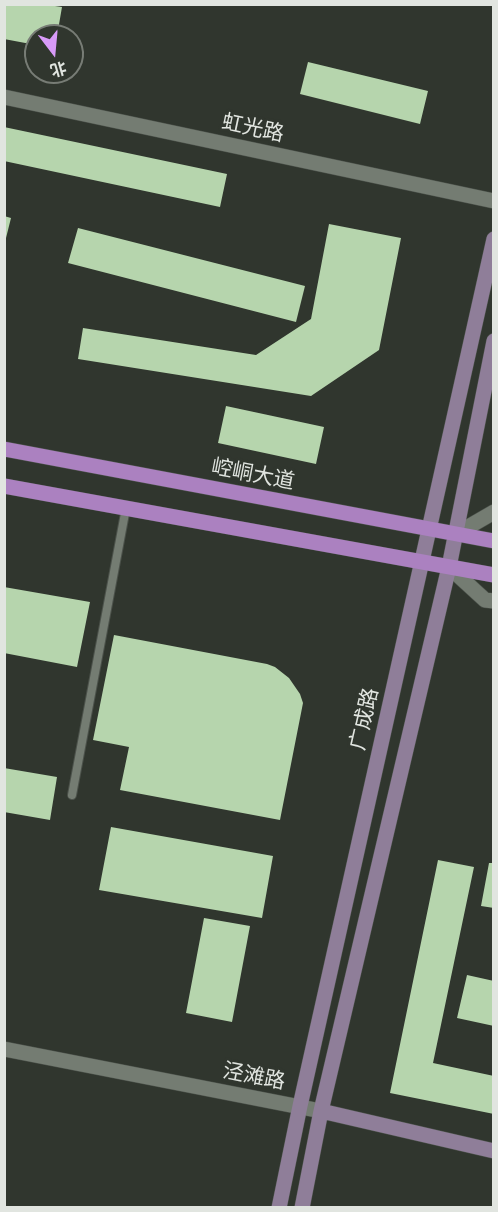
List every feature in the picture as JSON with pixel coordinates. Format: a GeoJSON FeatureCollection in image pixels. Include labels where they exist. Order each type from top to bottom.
{"type":"FeatureCollection","features":[{"type":"Feature","properties":{"kind":"main road","name":"广成路"},"geometry":{"type":"LineString","coordinates":[[279,1208],[420,562],[494,239]]}},
{"type":"Feature","properties":{"kind":"main road"},"geometry":{"type":"LineString","coordinates":[[302,1208],[321,1111],[449,567],[494,341]]}},
{"type":"Feature","properties":{"kind":"main road","name":"崆峒大道"},"geometry":{"type":"LineString","coordinates":[[4,449],[494,541]]}},
{"type":"Feature","properties":{"kind":"main road"},"geometry":{"type":"LineString","coordinates":[[4,486],[494,575]]}},
{"type":"Feature","properties":{"kind":"main road","name":"泾滩路"},"geometry":{"type":"LineString","coordinates":[[321,1111],[494,1151]]}},
{"type":"Feature","properties":{"kind":"street","name":"虹光路"},"geometry":{"type":"LineString","coordinates":[[4,97],[494,201]]}},
{"type":"Feature","properties":{"kind":"street"},"geometry":{"type":"LineString","coordinates":[[456,534],[494,512]]}},
{"type":"Feature","properties":{"kind":"street"},"geometry":{"type":"LineString","coordinates":[[449,567],[485,600],[494,601]]}},
{"type":"Feature","properties":{"kind":"street","name":"泾滩路"},"geometry":{"type":"LineString","coordinates":[[4,1049],[321,1111]]}},
{"type":"Feature","properties":{"kind":"lane"},"geometry":{"type":"LineString","coordinates":[[72,795],[126,508]]}},
{"type":"Feature","properties":{"kind":"building"},"geometry":{"type":"Polygon","coordinates":[[[4,5],[62,7],[59,24],[24,24],[24,43],[4,39],[4,5]]]}},
{"type":"Feature","properties":{"kind":"building"},"geometry":{"type":"Polygon","coordinates":[[[308,62],[428,91],[420,124],[300,94],[308,62]]]}},
{"type":"Feature","properties":{"kind":"building"},"geometry":{"type":"Polygon","coordinates":[[[4,127],[227,174],[220,207],[4,161],[4,127]]]}},
{"type":"Feature","properties":{"kind":"building"},"geometry":{"type":"Polygon","coordinates":[[[4,216],[11,218],[5,242],[4,242],[4,216]]]}},
{"type":"Feature","properties":{"kind":"building"},"geometry":{"type":"Polygon","coordinates":[[[329,224],[401,238],[379,350],[311,396],[78,359],[83,328],[256,355],[311,319],[329,224]]]}},
{"type":"Feature","properties":{"kind":"building"},"geometry":{"type":"Polygon","coordinates":[[[78,228],[305,286],[296,322],[68,263],[78,228]]]}},
{"type":"Feature","properties":{"kind":"building"},"geometry":{"type":"Polygon","coordinates":[[[226,406],[324,427],[316,464],[218,443],[226,406]]]}},
{"type":"Feature","properties":{"kind":"building"},"geometry":{"type":"Polygon","coordinates":[[[4,587],[90,602],[77,667],[4,653],[4,587]]]}},
{"type":"Feature","properties":{"kind":"building"},"geometry":{"type":"Polygon","coordinates":[[[114,635],[267,664],[289,678],[303,703],[280,820],[120,790],[129,747],[93,740],[114,635]]]}},
{"type":"Feature","properties":{"kind":"building"},"geometry":{"type":"Polygon","coordinates":[[[4,768],[57,777],[50,820],[4,812],[4,768]]]}},
{"type":"Feature","properties":{"kind":"building"},"geometry":{"type":"Polygon","coordinates":[[[111,827],[273,856],[262,918],[99,890],[111,827]]]}},
{"type":"Feature","properties":{"kind":"building"},"geometry":{"type":"Polygon","coordinates":[[[438,860],[474,867],[433,1063],[494,1076],[494,1114],[390,1093],[438,860]]]}},
{"type":"Feature","properties":{"kind":"building"},"geometry":{"type":"Polygon","coordinates":[[[489,863],[494,863],[494,908],[481,906],[489,863]]]}},
{"type":"Feature","properties":{"kind":"building"},"geometry":{"type":"Polygon","coordinates":[[[204,918],[250,926],[232,1022],[186,1013],[204,918]]]}},
{"type":"Feature","properties":{"kind":"building"},"geometry":{"type":"Polygon","coordinates":[[[467,975],[494,981],[494,1026],[457,1018],[467,975]]]}}]}
